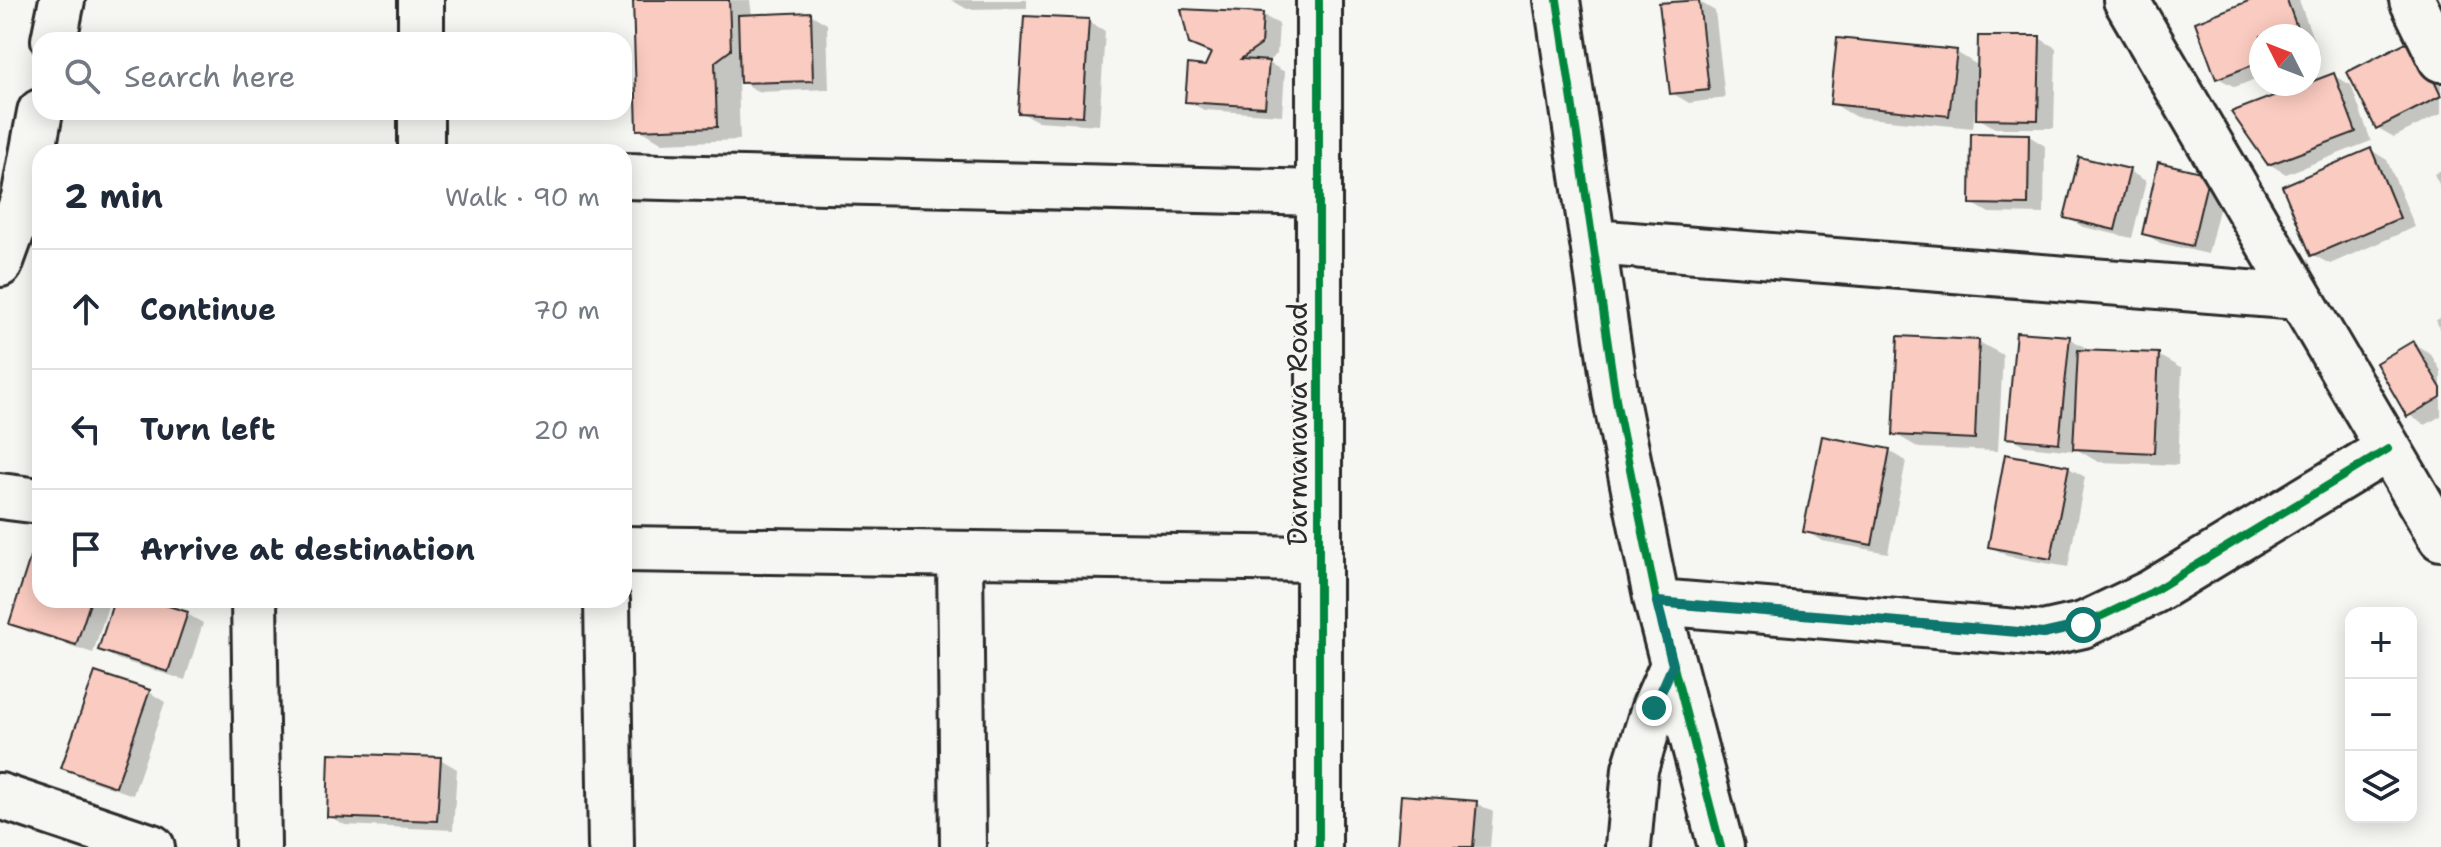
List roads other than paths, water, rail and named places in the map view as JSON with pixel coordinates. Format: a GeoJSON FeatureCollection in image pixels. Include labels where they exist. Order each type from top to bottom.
{"type":"FeatureCollection","features":[{"type":"Feature","properties":{"kind":"street"},"geometry":{"type":"LineString","coordinates":[[56,32],[62,0]]}},
{"type":"Feature","properties":{"kind":"street"},"geometry":{"type":"LineString","coordinates":[[421,0],[421,32]]}},
{"type":"Feature","properties":{"kind":"street","name":"Darmanawa Road"},"geometry":{"type":"LineString","coordinates":[[1319,0],[1319,847]]}},
{"type":"Feature","properties":{"kind":"street"},"geometry":{"type":"LineString","coordinates":[[1557,0],[1617,405],[1657,602],[1721,847]]}},
{"type":"Feature","properties":{"kind":"street"},"geometry":{"type":"LineString","coordinates":[[2126,0],[2441,538]]}},
{"type":"Feature","properties":{"kind":"street"},"geometry":{"type":"LineString","coordinates":[[2412,0],[2441,59]]}},
{"type":"Feature","properties":{"kind":"street"},"geometry":{"type":"LineString","coordinates":[[33,144],[38,120]]}},
{"type":"Feature","properties":{"kind":"street"},"geometry":{"type":"LineString","coordinates":[[421,120],[421,144]]}},
{"type":"Feature","properties":{"kind":"street"},"geometry":{"type":"LineString","coordinates":[[0,264],[21,199],[32,149]]}},
{"type":"Feature","properties":{"kind":"street"},"geometry":{"type":"LineString","coordinates":[[632,176],[1319,193]]}},
{"type":"Feature","properties":{"kind":"street"},"geometry":{"type":"LineString","coordinates":[[1593,242],[2299,297]]}},
{"type":"Feature","properties":{"kind":"street"},"geometry":{"type":"LineString","coordinates":[[1657,602],[2043,634],[2083,625],[2152,592],[2388,449]]}},
{"type":"Feature","properties":{"kind":"street"},"geometry":{"type":"LineString","coordinates":[[0,496],[32,500]]}},
{"type":"Feature","properties":{"kind":"street"},"geometry":{"type":"LineString","coordinates":[[632,549],[1319,559]]}},
{"type":"Feature","properties":{"kind":"street"},"geometry":{"type":"LineString","coordinates":[[960,555],[963,847]]}},
{"type":"Feature","properties":{"kind":"street"},"geometry":{"type":"LineString","coordinates":[[254,608],[258,847]]}},
{"type":"Feature","properties":{"kind":"street"},"geometry":{"type":"LineString","coordinates":[[607,608],[611,847]]}},
{"type":"Feature","properties":{"kind":"street"},"geometry":{"type":"LineString","coordinates":[[1628,847],[1635,769],[1654,708],[1673,665]]}},
{"type":"Feature","properties":{"kind":"street"},"geometry":{"type":"LineString","coordinates":[[0,796],[152,847]]}}]}
